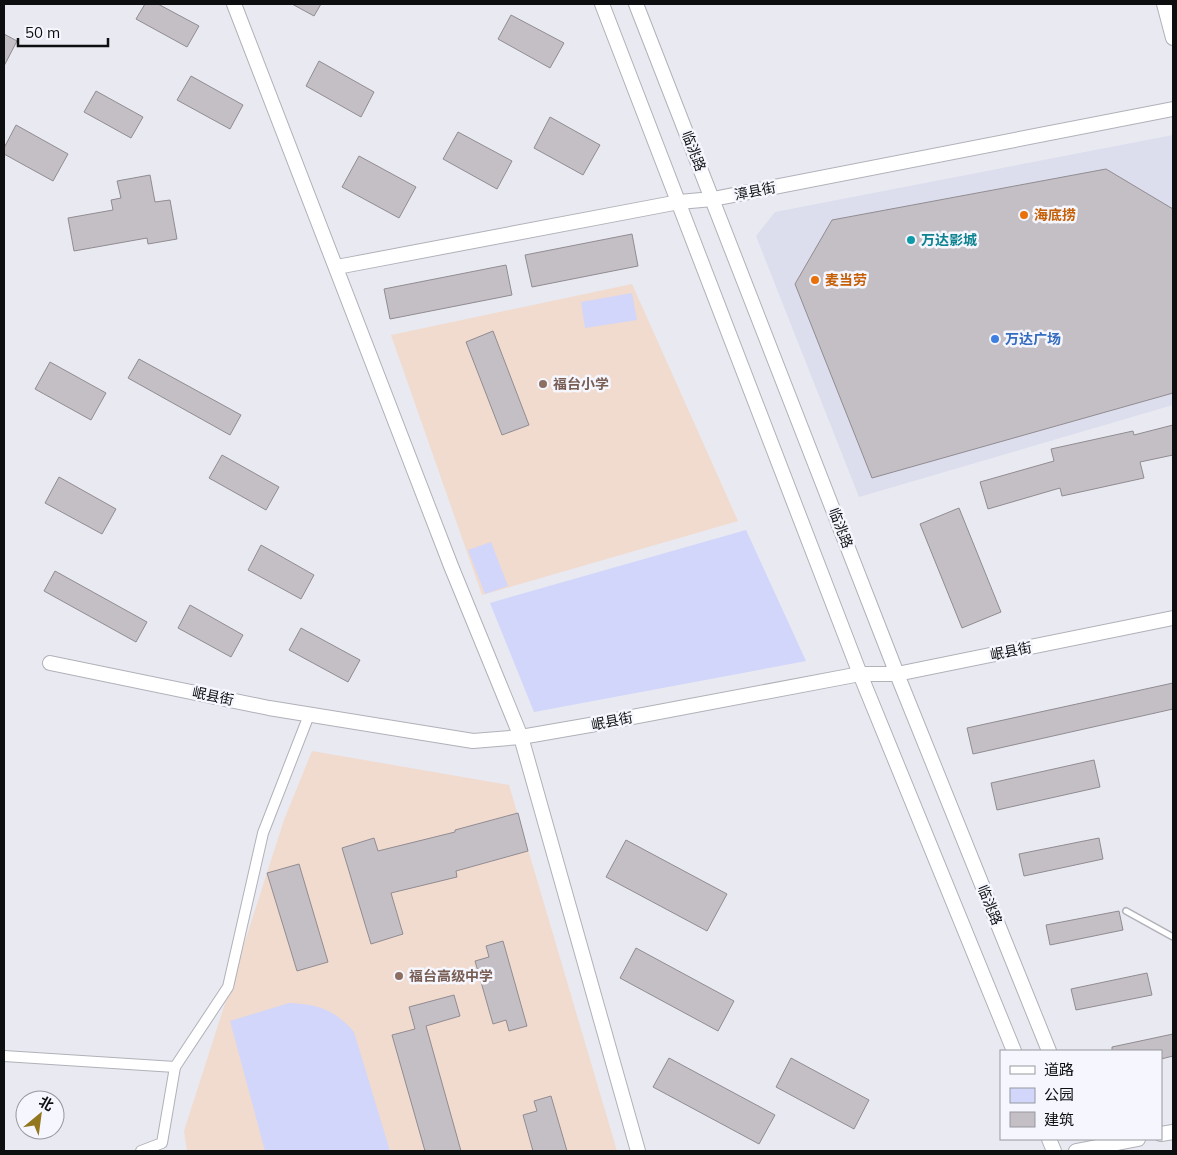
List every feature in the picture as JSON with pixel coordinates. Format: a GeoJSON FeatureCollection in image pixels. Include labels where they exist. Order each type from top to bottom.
{"type":"FeatureCollection","features":[{"type":"Feature","properties":{"kind":"street"},"geometry":{"type":"LineString","coordinates":[[234,4],[451,566],[520,737],[638,1151]]}},
{"type":"Feature","properties":{"kind":"street"},"geometry":{"type":"LineString","coordinates":[[602,4],[860,674],[1014,1050]]}},
{"type":"Feature","properties":{"kind":"street","name":"临洮路"},"geometry":{"type":"LineString","coordinates":[[636,4],[898,674],[1049,1050]]}},
{"type":"Feature","properties":{"kind":"street"},"geometry":{"type":"LineString","coordinates":[[1164,4],[1173,38]]}},
{"type":"Feature","properties":{"kind":"street","name":"漳县街"},"geometry":{"type":"LineString","coordinates":[[336,267],[679,202],[713,199],[1173,109]]}},
{"type":"Feature","properties":{"kind":"street","name":"岷县街"},"geometry":{"type":"LineString","coordinates":[[50,663],[309,715],[474,741],[520,737],[860,674],[898,674],[1173,618]]}},
{"type":"Feature","properties":{"kind":"street"},"geometry":{"type":"LineString","coordinates":[[141,1151],[162,1143],[175,1067],[228,987],[263,834],[309,715]]}},
{"type":"Feature","properties":{"kind":"street"},"geometry":{"type":"LineString","coordinates":[[4,1056],[175,1067]]}},
{"type":"Feature","properties":{"kind":"street"},"geometry":{"type":"LineString","coordinates":[[1084,1147],[1131,1140]]}},
{"type":"Feature","properties":{"kind":"lane"},"geometry":{"type":"LineString","coordinates":[[1126,911],[1173,937]]}},
{"type":"Feature","properties":{"kind":"shaded area","name":"万达广场"},"geometry":{"type":"Polygon","coordinates":[[[1173,135],[1173,405],[859,497],[756,236],[775,212],[1173,135]]]}},
{"type":"Feature","properties":{"kind":"shaded area","name":"福台小学"},"geometry":{"type":"Polygon","coordinates":[[[632,284],[738,521],[482,595],[391,335],[632,284]]]}},
{"type":"Feature","properties":{"kind":"shaded area","name":"福台高级中学"},"geometry":{"type":"Polygon","coordinates":[[[312,751],[509,785],[617,1151],[187,1151],[184,1131],[284,820],[312,751]]]}},
{"type":"Feature","properties":{"kind":"green space"},"geometry":{"type":"Polygon","coordinates":[[[632,293],[637,320],[585,328],[581,302],[632,293]]]}},
{"type":"Feature","properties":{"kind":"green space"},"geometry":{"type":"Polygon","coordinates":[[[746,530],[806,661],[534,712],[490,603],[746,530]]]}},
{"type":"Feature","properties":{"kind":"green space"},"geometry":{"type":"Polygon","coordinates":[[[491,542],[508,586],[485,594],[468,550],[491,542]]]}},
{"type":"Feature","properties":{"kind":"green space"},"geometry":{"type":"Polygon","coordinates":[[[289,1003],[309,1005],[333,1013],[354,1032],[390,1151],[265,1151],[230,1021],[289,1003]]]}},
{"type":"Feature","properties":{"kind":"building"},"geometry":{"type":"Polygon","coordinates":[[[145,4],[158,4],[199,26],[187,47],[136,19],[145,4]]]}},
{"type":"Feature","properties":{"kind":"building"},"geometry":{"type":"Polygon","coordinates":[[[292,4],[321,4],[314,16],[292,4]]]}},
{"type":"Feature","properties":{"kind":"building"},"geometry":{"type":"Polygon","coordinates":[[[511,15],[564,43],[550,68],[498,39],[511,15]]]}},
{"type":"Feature","properties":{"kind":"building"},"geometry":{"type":"Polygon","coordinates":[[[4,34],[17,41],[4,66],[4,34]]]}},
{"type":"Feature","properties":{"kind":"building"},"geometry":{"type":"Polygon","coordinates":[[[319,61],[374,92],[361,117],[306,86],[319,61]]]}},
{"type":"Feature","properties":{"kind":"building"},"geometry":{"type":"Polygon","coordinates":[[[191,76],[243,105],[230,129],[177,100],[191,76]]]}},
{"type":"Feature","properties":{"kind":"building"},"geometry":{"type":"Polygon","coordinates":[[[96,91],[143,117],[131,138],[84,112],[96,91]]]}},
{"type":"Feature","properties":{"kind":"building"},"geometry":{"type":"Polygon","coordinates":[[[550,117],[600,145],[583,175],[534,148],[550,117]]]}},
{"type":"Feature","properties":{"kind":"building"},"geometry":{"type":"Polygon","coordinates":[[[16,125],[68,154],[53,181],[4,154],[4,148],[16,125]]]}},
{"type":"Feature","properties":{"kind":"building"},"geometry":{"type":"Polygon","coordinates":[[[458,132],[512,161],[497,189],[443,159],[458,132]]]}},
{"type":"Feature","properties":{"kind":"building"},"geometry":{"type":"Polygon","coordinates":[[[359,156],[416,187],[399,218],[342,187],[359,156]]]}},
{"type":"Feature","properties":{"kind":"building","name":"万达广场"},"geometry":{"type":"Polygon","coordinates":[[[1106,169],[1173,209],[1173,393],[872,478],[795,284],[832,220],[1106,169]]]}},
{"type":"Feature","properties":{"kind":"building"},"geometry":{"type":"Polygon","coordinates":[[[150,175],[155,202],[170,200],[177,239],[148,244],[147,238],[74,251],[68,218],[113,210],[111,200],[121,198],[117,181],[150,175]]]}},
{"type":"Feature","properties":{"kind":"building"},"geometry":{"type":"Polygon","coordinates":[[[632,234],[638,266],[532,287],[525,255],[632,234]]]}},
{"type":"Feature","properties":{"kind":"building"},"geometry":{"type":"Polygon","coordinates":[[[506,265],[512,295],[390,319],[384,289],[506,265]]]}},
{"type":"Feature","properties":{"kind":"building"},"geometry":{"type":"Polygon","coordinates":[[[493,331],[529,425],[502,435],[466,342],[493,331]]]}},
{"type":"Feature","properties":{"kind":"building"},"geometry":{"type":"Polygon","coordinates":[[[139,359],[241,415],[230,435],[128,378],[139,359]]]}},
{"type":"Feature","properties":{"kind":"building"},"geometry":{"type":"Polygon","coordinates":[[[50,362],[106,393],[91,420],[35,389],[50,362]]]}},
{"type":"Feature","properties":{"kind":"building"},"geometry":{"type":"Polygon","coordinates":[[[1173,425],[1173,455],[1140,462],[1144,478],[1062,496],[1060,488],[988,509],[980,482],[1054,461],[1051,449],[1133,431],[1134,435],[1173,425]]]}},
{"type":"Feature","properties":{"kind":"building"},"geometry":{"type":"Polygon","coordinates":[[[222,455],[279,487],[266,510],[209,478],[222,455]]]}},
{"type":"Feature","properties":{"kind":"building"},"geometry":{"type":"Polygon","coordinates":[[[59,477],[116,509],[102,534],[45,503],[59,477]]]}},
{"type":"Feature","properties":{"kind":"building"},"geometry":{"type":"Polygon","coordinates":[[[959,508],[1001,612],[962,628],[920,524],[959,508]]]}},
{"type":"Feature","properties":{"kind":"building"},"geometry":{"type":"Polygon","coordinates":[[[261,545],[314,575],[301,599],[248,570],[261,545]]]}},
{"type":"Feature","properties":{"kind":"building"},"geometry":{"type":"Polygon","coordinates":[[[55,571],[147,622],[136,642],[44,591],[55,571]]]}},
{"type":"Feature","properties":{"kind":"building"},"geometry":{"type":"Polygon","coordinates":[[[190,605],[243,635],[231,657],[178,628],[190,605]]]}},
{"type":"Feature","properties":{"kind":"building"},"geometry":{"type":"Polygon","coordinates":[[[301,628],[360,660],[348,682],[289,650],[301,628]]]}},
{"type":"Feature","properties":{"kind":"building"},"geometry":{"type":"Polygon","coordinates":[[[1173,683],[1173,709],[973,754],[967,728],[1173,683]]]}},
{"type":"Feature","properties":{"kind":"building"},"geometry":{"type":"Polygon","coordinates":[[[1094,760],[1100,787],[997,810],[991,783],[1094,760]]]}},
{"type":"Feature","properties":{"kind":"building"},"geometry":{"type":"Polygon","coordinates":[[[518,813],[528,851],[456,871],[457,877],[391,893],[403,934],[371,944],[342,848],[374,838],[378,851],[455,832],[455,830],[518,813]]]}},
{"type":"Feature","properties":{"kind":"building"},"geometry":{"type":"Polygon","coordinates":[[[1099,838],[1103,859],[1024,876],[1019,854],[1099,838]]]}},
{"type":"Feature","properties":{"kind":"building"},"geometry":{"type":"Polygon","coordinates":[[[626,840],[727,894],[707,931],[606,877],[626,840]]]}},
{"type":"Feature","properties":{"kind":"building"},"geometry":{"type":"Polygon","coordinates":[[[299,864],[328,962],[297,971],[267,873],[299,864]]]}},
{"type":"Feature","properties":{"kind":"building"},"geometry":{"type":"Polygon","coordinates":[[[1119,911],[1123,930],[1050,945],[1046,925],[1119,911]]]}},
{"type":"Feature","properties":{"kind":"building"},"geometry":{"type":"Polygon","coordinates":[[[503,941],[527,1026],[509,1031],[506,1020],[493,1024],[475,961],[489,957],[486,946],[503,941]]]}},
{"type":"Feature","properties":{"kind":"building"},"geometry":{"type":"Polygon","coordinates":[[[636,948],[734,1001],[718,1031],[620,978],[636,948]]]}},
{"type":"Feature","properties":{"kind":"building"},"geometry":{"type":"Polygon","coordinates":[[[1147,973],[1152,995],[1076,1010],[1071,989],[1147,973]]]}},
{"type":"Feature","properties":{"kind":"building"},"geometry":{"type":"Polygon","coordinates":[[[454,995],[460,1016],[426,1026],[461,1151],[425,1151],[392,1035],[415,1029],[409,1007],[454,995]]]}},
{"type":"Feature","properties":{"kind":"building"},"geometry":{"type":"Polygon","coordinates":[[[1173,1034],[1173,1056],[1162,1059],[1162,1050],[1112,1050],[1112,1047],[1173,1034]]]}},
{"type":"Feature","properties":{"kind":"building"},"geometry":{"type":"Polygon","coordinates":[[[669,1058],[775,1115],[759,1144],[653,1087],[669,1058]]]}},
{"type":"Feature","properties":{"kind":"building"},"geometry":{"type":"Polygon","coordinates":[[[791,1058],[869,1100],[854,1129],[776,1087],[791,1058]]]}},
{"type":"Feature","properties":{"kind":"building"},"geometry":{"type":"Polygon","coordinates":[[[551,1096],[567,1151],[533,1151],[523,1115],[537,1111],[534,1101],[551,1096]]]}},
{"type":"Feature","properties":{"kind":"place","name":"海底捞"},"geometry":{"type":"Point","coordinates":[1024,215]}},
{"type":"Feature","properties":{"kind":"place","name":"万达影城"},"geometry":{"type":"Point","coordinates":[911,240]}},
{"type":"Feature","properties":{"kind":"place","name":"麦当劳"},"geometry":{"type":"Point","coordinates":[815,280]}},
{"type":"Feature","properties":{"kind":"place","name":"万达广场"},"geometry":{"type":"Point","coordinates":[995,339]}},
{"type":"Feature","properties":{"kind":"place","name":"福台小学"},"geometry":{"type":"Point","coordinates":[543,384]}},
{"type":"Feature","properties":{"kind":"place","name":"福台高级中学"},"geometry":{"type":"Point","coordinates":[399,976]}}]}
